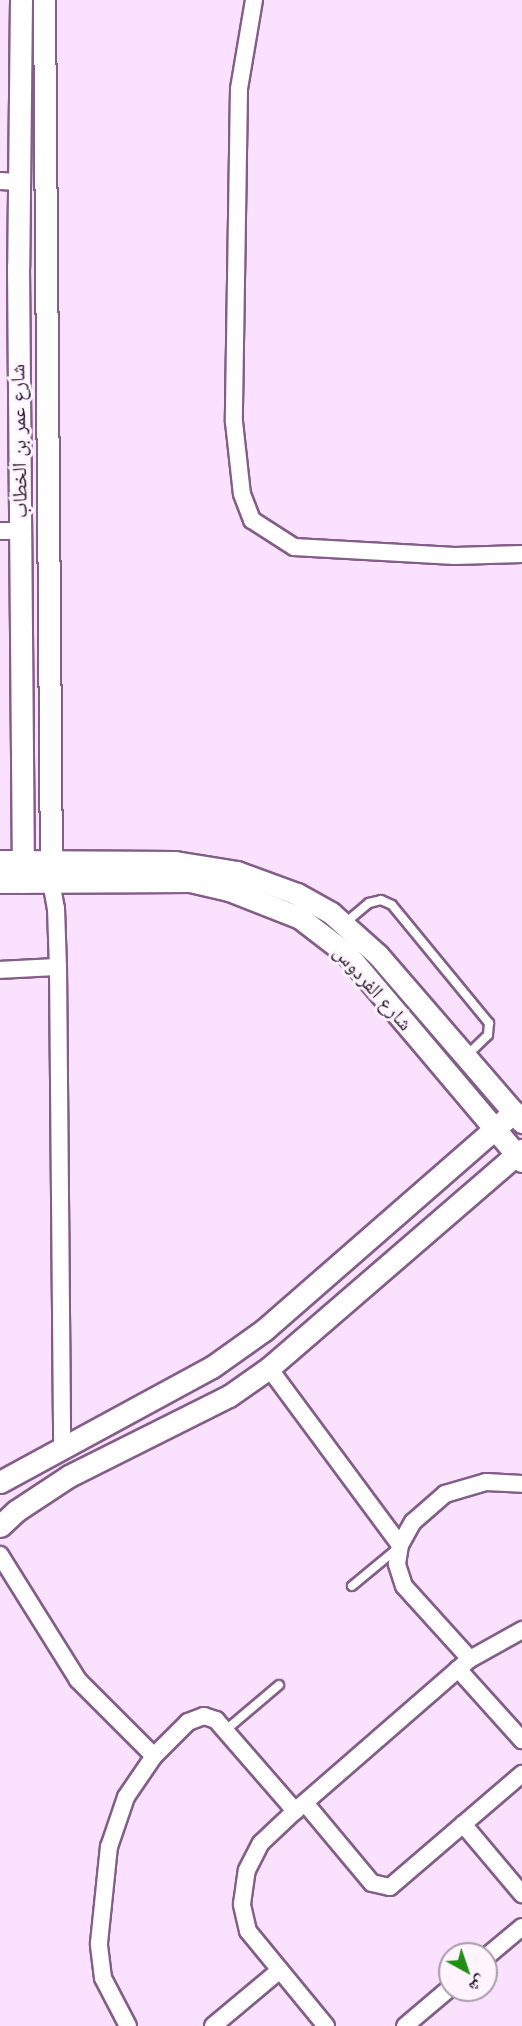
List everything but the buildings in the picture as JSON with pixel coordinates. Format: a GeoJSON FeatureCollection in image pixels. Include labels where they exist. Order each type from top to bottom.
{"type":"FeatureCollection","features":[{"type":"Feature","properties":{"kind":"street","name":"شارع عمر بن الخطاب"},"geometry":{"type":"LineString","coordinates":[[21,0],[9,182],[18,346],[10,531],[23,871]]}},
{"type":"Feature","properties":{"kind":"street","name":"شارع عمر بن الخطاب"},"geometry":{"type":"LineString","coordinates":[[45,0],[45,345],[50,871]]}},
{"type":"Feature","properties":{"kind":"street"},"geometry":{"type":"LineString","coordinates":[[254,0],[239,88],[234,422],[242,494],[252,520],[294,547],[455,556],[522,554]]}},
{"type":"Feature","properties":{"kind":"street"},"geometry":{"type":"LineString","coordinates":[[18,346],[45,345]]}},
{"type":"Feature","properties":{"kind":"street","name":"شارع الفردوس"},"geometry":{"type":"LineString","coordinates":[[0,861],[23,871],[190,881],[230,890],[300,918],[347,954],[495,1129],[520,1155]]}},
{"type":"Feature","properties":{"kind":"street","name":"شارع الفردوس"},"geometry":{"type":"LineString","coordinates":[[50,871],[174,862],[237,872],[297,894],[344,924],[378,955],[518,1117]]}},
{"type":"Feature","properties":{"kind":"street","name":"شارع الفردوس"},"geometry":{"type":"LineString","coordinates":[[0,882],[23,871]]}},
{"type":"Feature","properties":{"kind":"street"},"geometry":{"type":"LineString","coordinates":[[50,871],[56,908],[58,967],[62,1450]]}},
{"type":"Feature","properties":{"kind":"street"},"geometry":{"type":"LineString","coordinates":[[0,970],[58,967]]}},
{"type":"Feature","properties":{"kind":"street"},"geometry":{"type":"LineString","coordinates":[[468,1096],[486,1080]]}},
{"type":"Feature","properties":{"kind":"street"},"geometry":{"type":"LineString","coordinates":[[0,1482],[212,1367],[264,1330],[495,1129],[518,1117]]}},
{"type":"Feature","properties":{"kind":"street"},"geometry":{"type":"LineString","coordinates":[[0,1526],[69,1476],[229,1396],[269,1368],[470,1195],[520,1155]]}},
{"type":"Feature","properties":{"kind":"street"},"geometry":{"type":"LineString","coordinates":[[448,1170],[463,1179],[470,1195]]}},
{"type":"Feature","properties":{"kind":"street"},"geometry":{"type":"LineString","coordinates":[[269,1368],[400,1545]]}},
{"type":"Feature","properties":{"kind":"street"},"geometry":{"type":"LineString","coordinates":[[522,1484],[486,1482],[445,1494],[413,1522],[400,1545],[397,1564],[404,1586],[522,1740]]}},
{"type":"Feature","properties":{"kind":"street"},"geometry":{"type":"LineString","coordinates":[[0,1555],[78,1680],[154,1756]]}},
{"type":"Feature","properties":{"kind":"street"},"geometry":{"type":"LineString","coordinates":[[326,2026],[248,1931],[242,1904],[247,1870],[261,1843],[300,1807],[464,1664],[522,1630]]}},
{"type":"Feature","properties":{"kind":"street"},"geometry":{"type":"LineString","coordinates":[[128,2026],[103,1978],[99,1943],[109,1847],[126,1797],[154,1756],[188,1722],[204,1716],[227,1729],[379,1887],[390,1887],[522,1774]]}},
{"type":"Feature","properties":{"kind":"street"},"geometry":{"type":"LineString","coordinates":[[463,1824],[522,1894]]}},
{"type":"Feature","properties":{"kind":"street"},"geometry":{"type":"LineString","coordinates":[[498,1947],[522,1927]]}},
{"type":"Feature","properties":{"kind":"street"},"geometry":{"type":"LineString","coordinates":[[213,2026],[280,1970]]}},
{"type":"Feature","properties":{"kind":"street"},"geometry":{"type":"LineString","coordinates":[[405,2026],[438,1998]]}},
{"type":"Feature","properties":{"kind":"lane"},"geometry":{"type":"LineString","coordinates":[[344,924],[369,903],[381,900],[392,904],[489,1023],[488,1035],[466,1055]]}},
{"type":"Feature","properties":{"kind":"lane"},"geometry":{"type":"LineString","coordinates":[[352,1586],[400,1545]]}},
{"type":"Feature","properties":{"kind":"lane"},"geometry":{"type":"LineString","coordinates":[[227,1729],[279,1685]]}}]}
